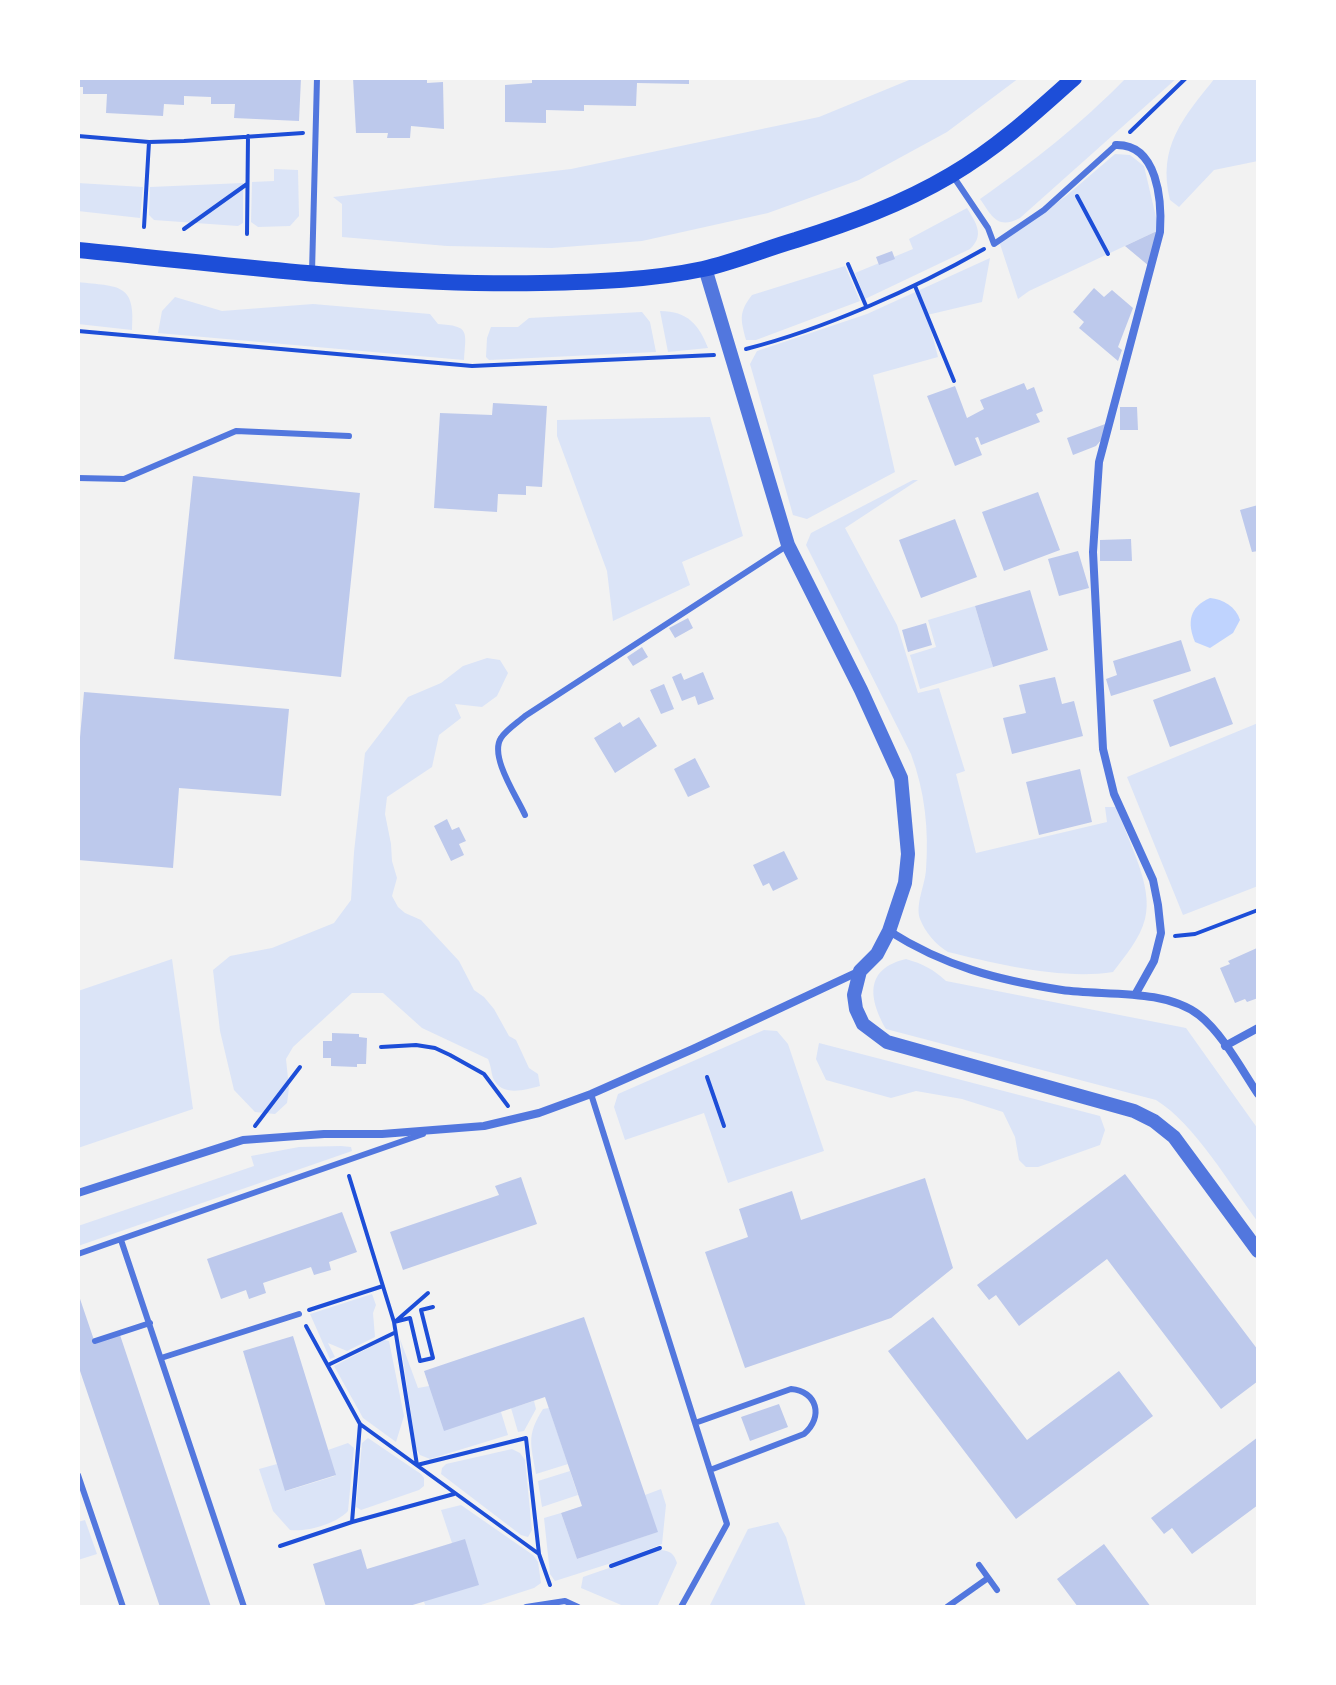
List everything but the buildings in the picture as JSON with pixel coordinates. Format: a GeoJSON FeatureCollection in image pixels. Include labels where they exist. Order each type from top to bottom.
{"type":"FeatureCollection","features":[{"type":"Feature","properties":{"kind":"main road"},"geometry":{"type":"LineString","coordinates":[[78,250],[476,284],[645,277],[705,268],[856,221],[952,174],[1017,130],[1074,78]]}},
{"type":"Feature","properties":{"kind":"street"},"geometry":{"type":"LineString","coordinates":[[1116,145],[1134,148],[1145,157],[1158,190],[1161,213],[1160,232],[1099,462],[1093,552],[1103,749],[1114,794],[1153,880],[1161,933],[1154,961],[1135,995]]}},
{"type":"Feature","properties":{"kind":"street"},"geometry":{"type":"LineString","coordinates":[[78,1193],[243,1140],[430,1131],[484,1126],[539,1113],[591,1094],[860,971],[877,954],[900,904],[908,854],[901,778],[861,690],[788,545],[705,268]]}},
{"type":"Feature","properties":{"kind":"street"},"geometry":{"type":"LineString","coordinates":[[889,931],[922,952],[964,970],[1063,990],[1135,995],[1172,1003],[1199,1015],[1258,1094]]}},
{"type":"Feature","properties":{"kind":"street"},"geometry":{"type":"LineString","coordinates":[[860,971],[854,995],[856,1009],[863,1024],[887,1042],[1134,1111],[1154,1121],[1174,1137],[1258,1251]]}},
{"type":"Feature","properties":{"kind":"street"},"geometry":{"type":"LineString","coordinates":[[1225,1046],[1258,1028]]}},
{"type":"Feature","properties":{"kind":"lane"},"geometry":{"type":"LineString","coordinates":[[312,272],[317,78]]}},
{"type":"Feature","properties":{"kind":"lane"},"geometry":{"type":"LineString","coordinates":[[952,174],[988,228],[994,244],[1044,210],[1116,145]]}},
{"type":"Feature","properties":{"kind":"lane"},"geometry":{"type":"LineString","coordinates":[[78,478],[124,479],[236,431],[349,436]]}},
{"type":"Feature","properties":{"kind":"lane"},"geometry":{"type":"LineString","coordinates":[[525,815],[499,762],[497,748],[501,737],[525,716],[788,545]]}},
{"type":"Feature","properties":{"kind":"lane"},"geometry":{"type":"LineString","coordinates":[[591,1094],[727,1524],[681,1607]]}},
{"type":"Feature","properties":{"kind":"lane"},"geometry":{"type":"LineString","coordinates":[[78,1254],[430,1131]]}},
{"type":"Feature","properties":{"kind":"lane"},"geometry":{"type":"LineString","coordinates":[[121,1240],[244,1607]]}},
{"type":"Feature","properties":{"kind":"lane"},"geometry":{"type":"LineString","coordinates":[[161,1358],[299,1314]]}},
{"type":"Feature","properties":{"kind":"lane"},"geometry":{"type":"LineString","coordinates":[[95,1341],[150,1323]]}},
{"type":"Feature","properties":{"kind":"lane"},"geometry":{"type":"LineString","coordinates":[[695,1423],[791,1389],[807,1393],[816,1406],[815,1422],[804,1434],[710,1470]]}},
{"type":"Feature","properties":{"kind":"lane"},"geometry":{"type":"LineString","coordinates":[[78,1475],[123,1607]]}},
{"type":"Feature","properties":{"kind":"lane"},"geometry":{"type":"LineString","coordinates":[[979,1565],[997,1590]]}},
{"type":"Feature","properties":{"kind":"lane"},"geometry":{"type":"LineString","coordinates":[[947,1607],[988,1578]]}},
{"type":"Feature","properties":{"kind":"lane"},"geometry":{"type":"LineString","coordinates":[[526,1607],[565,1601],[578,1607]]}},
{"type":"Feature","properties":{"kind":"path"},"geometry":{"type":"LineString","coordinates":[[1116,145],[1186,78]]}},
{"type":"Feature","properties":{"kind":"path"},"geometry":{"type":"LineString","coordinates":[[78,136],[149,142],[315,132]]}},
{"type":"Feature","properties":{"kind":"path"},"geometry":{"type":"LineString","coordinates":[[247,234],[248,136]]}},
{"type":"Feature","properties":{"kind":"path"},"geometry":{"type":"LineString","coordinates":[[144,227],[149,142]]}},
{"type":"Feature","properties":{"kind":"path"},"geometry":{"type":"LineString","coordinates":[[184,229],[247,184]]}},
{"type":"Feature","properties":{"kind":"path"},"geometry":{"type":"LineString","coordinates":[[1071,186],[1108,254]]}},
{"type":"Feature","properties":{"kind":"path"},"geometry":{"type":"LineString","coordinates":[[78,331],[472,366],[729,353],[793,334],[915,286],[994,244]]}},
{"type":"Feature","properties":{"kind":"path"},"geometry":{"type":"LineString","coordinates":[[848,264],[866,306]]}},
{"type":"Feature","properties":{"kind":"path"},"geometry":{"type":"LineString","coordinates":[[915,286],[954,381]]}},
{"type":"Feature","properties":{"kind":"path"},"geometry":{"type":"LineString","coordinates":[[1161,933],[1178,937],[1195,934],[1258,910]]}},
{"type":"Feature","properties":{"kind":"path"},"geometry":{"type":"LineString","coordinates":[[381,1047],[416,1045],[435,1048],[450,1055],[484,1074],[517,1118]]}},
{"type":"Feature","properties":{"kind":"path"},"geometry":{"type":"LineString","coordinates":[[243,1140],[300,1067]]}},
{"type":"Feature","properties":{"kind":"path"},"geometry":{"type":"LineString","coordinates":[[707,1077],[724,1126]]}},
{"type":"Feature","properties":{"kind":"path"},"geometry":{"type":"LineString","coordinates":[[349,1176],[394,1322],[417,1465]]}},
{"type":"Feature","properties":{"kind":"path"},"geometry":{"type":"LineString","coordinates":[[383,1286],[299,1314],[360,1424],[539,1554]]}},
{"type":"Feature","properties":{"kind":"path"},"geometry":{"type":"LineString","coordinates":[[394,1322],[428,1293]]}},
{"type":"Feature","properties":{"kind":"path"},"geometry":{"type":"LineString","coordinates":[[394,1322],[410,1318],[420,1361],[433,1358],[421,1310],[433,1307]]}},
{"type":"Feature","properties":{"kind":"path"},"geometry":{"type":"LineString","coordinates":[[328,1365],[394,1332]]}},
{"type":"Feature","properties":{"kind":"path"},"geometry":{"type":"LineString","coordinates":[[352,1522],[360,1424]]}},
{"type":"Feature","properties":{"kind":"path"},"geometry":{"type":"LineString","coordinates":[[417,1465],[526,1438],[539,1554],[550,1585]]}},
{"type":"Feature","properties":{"kind":"path"},"geometry":{"type":"LineString","coordinates":[[280,1546],[352,1522],[456,1494]]}},
{"type":"Feature","properties":{"kind":"path"},"geometry":{"type":"LineString","coordinates":[[611,1566],[660,1548]]}},
{"type":"Feature","properties":{"kind":"shaded area"},"geometry":{"type":"Polygon","coordinates":[[[914,78],[1019,78],[947,132],[859,180],[768,213],[642,241],[552,248],[447,246],[342,237],[342,204],[333,197],[571,169],[819,117],[914,78]]]}},
{"type":"Feature","properties":{"kind":"shaded area"},"geometry":{"type":"Polygon","coordinates":[[[1126,78],[1177,78],[1020,218],[1000,222],[992,216],[980,199],[1056,142],[1126,78]]]}},
{"type":"Feature","properties":{"kind":"shaded area"},"geometry":{"type":"Polygon","coordinates":[[[1215,78],[1258,78],[1258,161],[1214,170],[1179,207],[1170,200],[1167,181],[1170,149],[1183,120],[1215,78]]]}},
{"type":"Feature","properties":{"kind":"shaded area"},"geometry":{"type":"Polygon","coordinates":[[[1115,154],[1130,155],[1144,166],[1159,230],[1018,299],[1000,244],[1066,196],[1115,154]]]}},
{"type":"Feature","properties":{"kind":"shaded area"},"geometry":{"type":"Polygon","coordinates":[[[274,169],[298,170],[299,216],[290,226],[258,227],[251,222],[252,182],[274,181],[274,169]]]}},
{"type":"Feature","properties":{"kind":"shaded area"},"geometry":{"type":"Polygon","coordinates":[[[78,183],[143,187],[140,218],[78,211],[78,183]]]}},
{"type":"Feature","properties":{"kind":"shaded area"},"geometry":{"type":"Polygon","coordinates":[[[243,183],[243,223],[238,226],[154,220],[149,215],[150,187],[243,183]]]}},
{"type":"Feature","properties":{"kind":"shaded area"},"geometry":{"type":"Polygon","coordinates":[[[967,208],[978,234],[970,249],[865,299],[855,273],[913,249],[909,239],[967,208]]]}},
{"type":"Feature","properties":{"kind":"shaded area"},"geometry":{"type":"Polygon","coordinates":[[[990,258],[982,302],[927,315],[938,357],[873,375],[895,472],[807,519],[793,515],[750,364],[757,351],[867,314],[990,258]]]}},
{"type":"Feature","properties":{"kind":"shaded area"},"geometry":{"type":"Polygon","coordinates":[[[845,266],[860,301],[756,340],[746,340],[742,317],[752,295],[845,266]]]}},
{"type":"Feature","properties":{"kind":"shaded area"},"geometry":{"type":"Polygon","coordinates":[[[78,282],[122,290],[131,303],[132,330],[78,324],[78,282]]]}},
{"type":"Feature","properties":{"kind":"shaded area"},"geometry":{"type":"Polygon","coordinates":[[[175,297],[222,311],[313,304],[430,314],[438,324],[456,326],[464,332],[464,360],[158,333],[162,311],[175,297]]]}},
{"type":"Feature","properties":{"kind":"shaded area"},"geometry":{"type":"Polygon","coordinates":[[[660,311],[678,314],[691,321],[708,348],[668,352],[660,311]]]}},
{"type":"Feature","properties":{"kind":"shaded area"},"geometry":{"type":"Polygon","coordinates":[[[642,312],[650,322],[656,352],[489,360],[486,357],[491,327],[518,327],[529,318],[642,312]]]}},
{"type":"Feature","properties":{"kind":"shaded area"},"geometry":{"type":"Polygon","coordinates":[[[710,417],[743,536],[682,562],[690,585],[613,621],[607,571],[557,436],[557,420],[710,417]]]}},
{"type":"Feature","properties":{"kind":"shaded area"},"geometry":{"type":"Polygon","coordinates":[[[918,480],[845,528],[897,625],[918,693],[939,688],[965,771],[956,774],[976,853],[1107,822],[1105,807],[1117,807],[1143,878],[1147,906],[1140,933],[1113,972],[1051,972],[948,952],[931,938],[920,919],[927,840],[923,797],[916,768],[806,545],[811,533],[918,480]]]}},
{"type":"Feature","properties":{"kind":"shaded area"},"geometry":{"type":"Polygon","coordinates":[[[975,606],[993,667],[920,689],[910,655],[936,647],[928,620],[975,606]]]}},
{"type":"Feature","properties":{"kind":"shaded area"},"geometry":{"type":"Polygon","coordinates":[[[487,658],[500,660],[508,673],[497,696],[482,707],[455,704],[461,718],[439,735],[432,767],[387,797],[385,814],[397,878],[392,896],[398,907],[421,920],[459,961],[474,990],[484,997],[509,1036],[516,1040],[529,1068],[538,1074],[540,1086],[514,1091],[502,1088],[493,1078],[488,1059],[422,1028],[383,993],[352,993],[293,1047],[286,1059],[287,1103],[275,1114],[255,1112],[234,1090],[220,1031],[213,970],[230,956],[272,948],[334,923],[351,900],[365,753],[408,697],[441,683],[463,666],[487,658]]]}},
{"type":"Feature","properties":{"kind":"shaded area"},"geometry":{"type":"Polygon","coordinates":[[[1258,723],[1258,886],[1183,915],[1127,777],[1258,723]]]}},
{"type":"Feature","properties":{"kind":"shaded area"},"geometry":{"type":"Polygon","coordinates":[[[172,959],[193,1109],[78,1148],[78,991],[172,959]]]}},
{"type":"Feature","properties":{"kind":"shaded area"},"geometry":{"type":"Polygon","coordinates":[[[906,959],[928,967],[946,981],[1186,1028],[1258,1129],[1258,1222],[1198,1139],[1156,1100],[886,1029],[876,1007],[874,986],[883,970],[906,959]]]}},
{"type":"Feature","properties":{"kind":"shaded area"},"geometry":{"type":"Polygon","coordinates":[[[764,1030],[777,1031],[788,1044],[824,1151],[728,1183],[704,1113],[625,1140],[614,1107],[618,1094],[764,1030]]]}},
{"type":"Feature","properties":{"kind":"shaded area"},"geometry":{"type":"Polygon","coordinates":[[[819,1043],[1100,1116],[1105,1130],[1100,1145],[1038,1167],[1026,1167],[1019,1160],[1015,1137],[1003,1112],[962,1099],[916,1091],[891,1098],[826,1080],[816,1059],[819,1043]]]}},
{"type":"Feature","properties":{"kind":"shaded area"},"geometry":{"type":"Polygon","coordinates":[[[299,1147],[351,1147],[352,1151],[78,1246],[78,1226],[254,1166],[251,1156],[299,1147]]]}},
{"type":"Feature","properties":{"kind":"shaded area"},"geometry":{"type":"Polygon","coordinates":[[[372,1294],[376,1305],[373,1313],[375,1337],[347,1351],[328,1343],[335,1357],[330,1359],[310,1314],[372,1294]]]}},
{"type":"Feature","properties":{"kind":"shaded area"},"geometry":{"type":"Polygon","coordinates":[[[400,1339],[418,1388],[429,1386],[501,1412],[508,1435],[430,1459],[420,1455],[416,1448],[400,1339]]]}},
{"type":"Feature","properties":{"kind":"shaded area"},"geometry":{"type":"Polygon","coordinates":[[[384,1340],[389,1341],[404,1416],[396,1442],[363,1418],[334,1366],[384,1340]]]}},
{"type":"Feature","properties":{"kind":"shaded area"},"geometry":{"type":"Polygon","coordinates":[[[534,1401],[536,1409],[524,1431],[518,1432],[511,1408],[534,1401]]]}},
{"type":"Feature","properties":{"kind":"shaded area"},"geometry":{"type":"Polygon","coordinates":[[[549,1408],[568,1464],[536,1474],[532,1434],[543,1409],[549,1408]]]}},
{"type":"Feature","properties":{"kind":"shaded area"},"geometry":{"type":"Polygon","coordinates":[[[368,1438],[421,1474],[424,1486],[361,1510],[356,1507],[362,1443],[368,1438]]]}},
{"type":"Feature","properties":{"kind":"shaded area"},"geometry":{"type":"Polygon","coordinates":[[[348,1443],[354,1448],[348,1511],[321,1526],[290,1530],[273,1511],[259,1469],[277,1464],[286,1491],[335,1476],[328,1450],[348,1443]]]}},
{"type":"Feature","properties":{"kind":"shaded area"},"geometry":{"type":"Polygon","coordinates":[[[512,1449],[525,1460],[532,1530],[528,1537],[521,1535],[441,1474],[446,1464],[512,1449]]]}},
{"type":"Feature","properties":{"kind":"shaded area"},"geometry":{"type":"Polygon","coordinates":[[[570,1471],[578,1495],[542,1507],[538,1481],[570,1471]]]}},
{"type":"Feature","properties":{"kind":"shaded area"},"geometry":{"type":"Polygon","coordinates":[[[661,1489],[666,1505],[662,1544],[555,1581],[550,1574],[544,1518],[561,1513],[577,1559],[657,1532],[645,1495],[661,1489]]]}},
{"type":"Feature","properties":{"kind":"shaded area"},"geometry":{"type":"Polygon","coordinates":[[[461,1505],[533,1555],[538,1562],[541,1583],[475,1607],[426,1607],[424,1602],[452,1543],[441,1510],[461,1505]]]}},
{"type":"Feature","properties":{"kind":"shaded area"},"geometry":{"type":"Polygon","coordinates":[[[85,1520],[97,1554],[78,1560],[78,1522],[85,1520]]]}},
{"type":"Feature","properties":{"kind":"shaded area"},"geometry":{"type":"Polygon","coordinates":[[[778,1522],[786,1537],[806,1607],[709,1607],[748,1529],[778,1522]]]}},
{"type":"Feature","properties":{"kind":"shaded area"},"geometry":{"type":"Polygon","coordinates":[[[661,1550],[672,1554],[677,1563],[657,1607],[626,1607],[581,1588],[583,1577],[661,1550]]]}},
{"type":"Feature","properties":{"kind":"water"},"geometry":{"type":"Polygon","coordinates":[[[1210,598],[1228,604],[1240,620],[1233,633],[1210,648],[1195,642],[1191,622],[1194,611],[1210,598]]]}}]}
